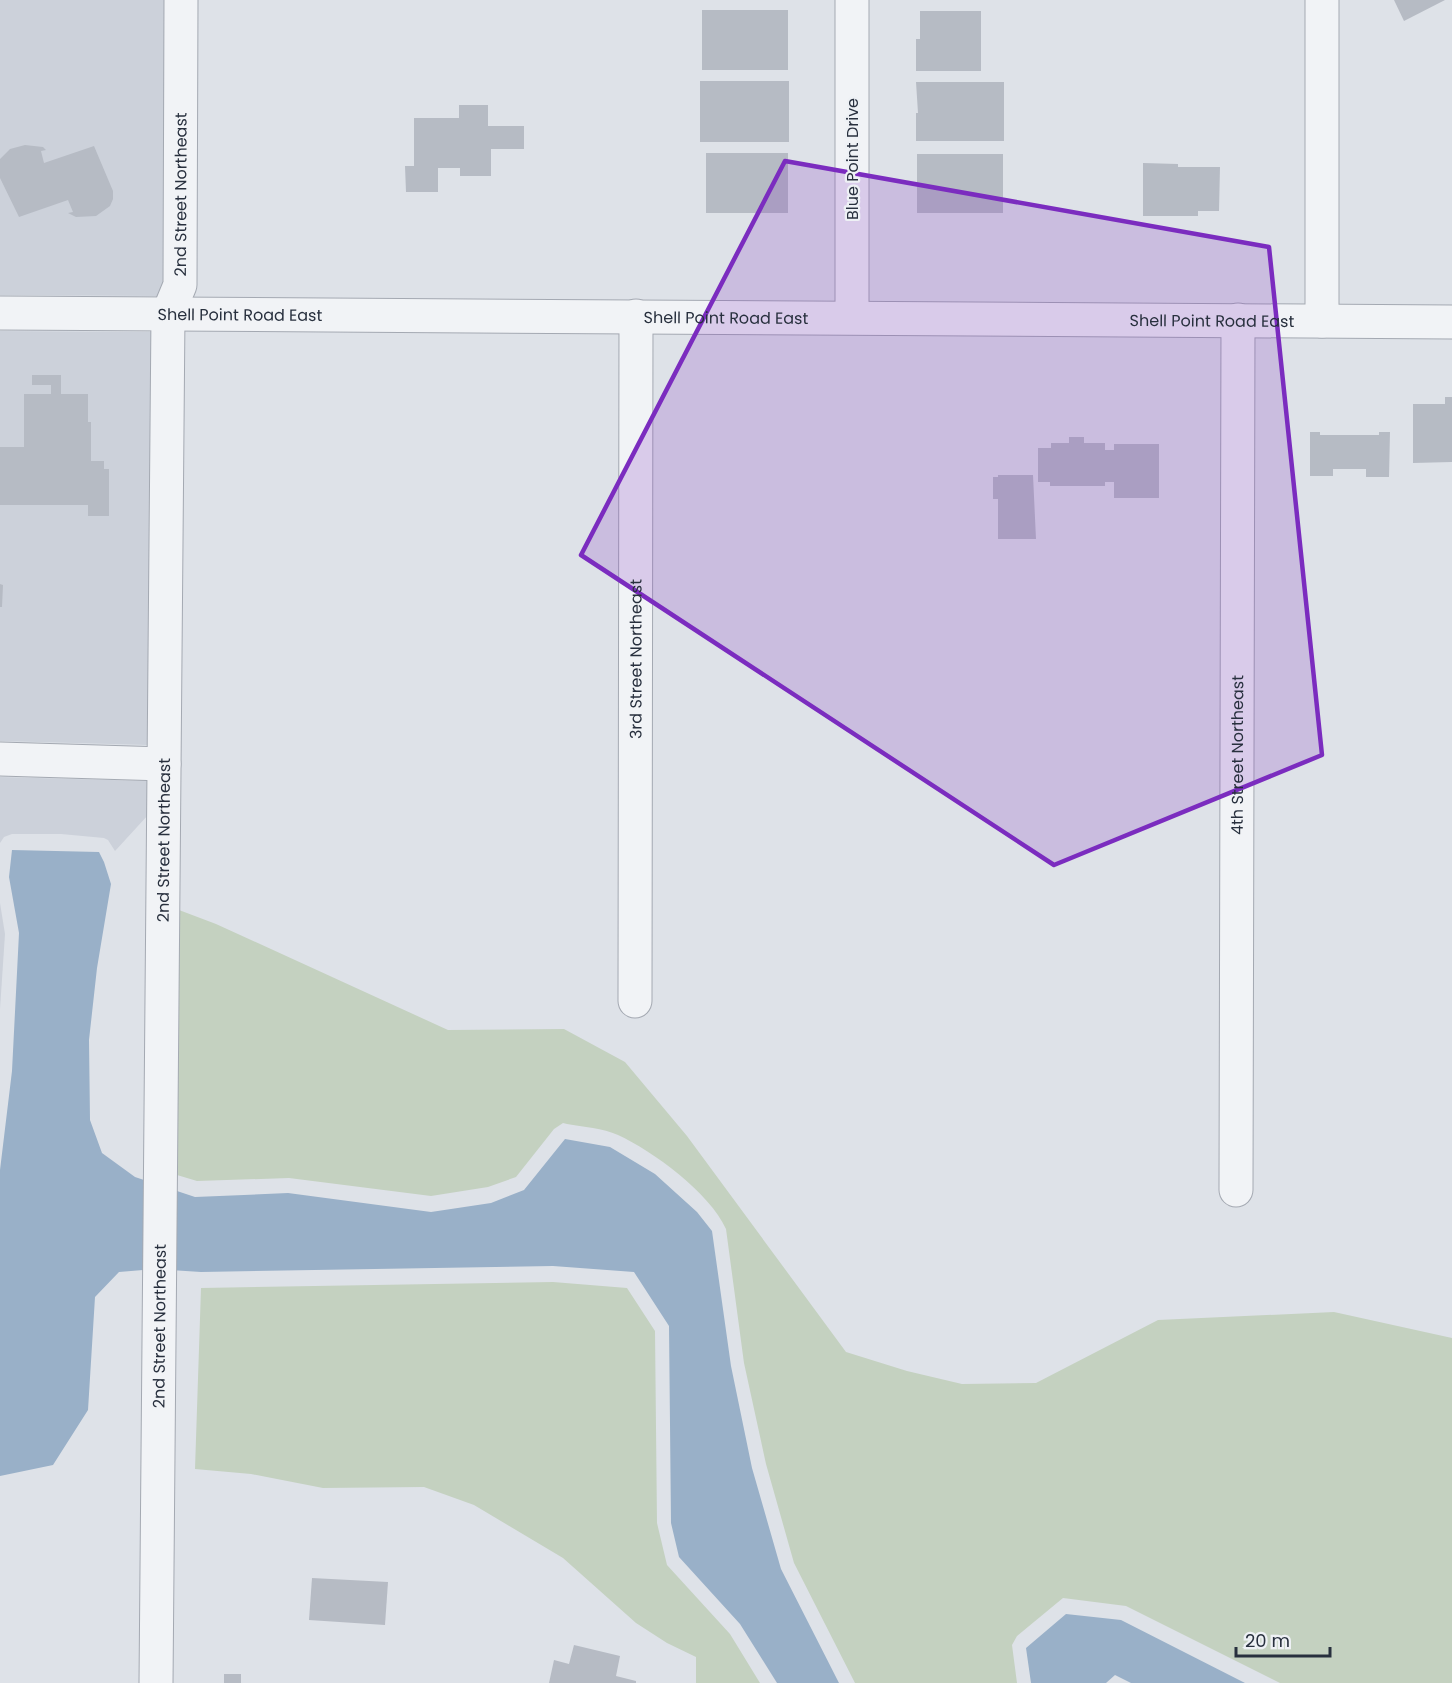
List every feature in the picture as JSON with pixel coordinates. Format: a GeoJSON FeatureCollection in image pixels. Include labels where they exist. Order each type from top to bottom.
{"type":"FeatureCollection","features":[{"type":"Feature","properties":{"kind":"street","name":"2nd Street Northeast"},"geometry":{"type":"LineString","coordinates":[[156,1683],[168,314],[180,285],[181,0]]}},
{"type":"Feature","properties":{"kind":"street","name":"Blue Point Drive"},"geometry":{"type":"LineString","coordinates":[[852,0],[852,317]]}},
{"type":"Feature","properties":{"kind":"street"},"geometry":{"type":"LineString","coordinates":[[1322,0],[1322,321]]}},
{"type":"Feature","properties":{"kind":"street","name":"Shell Point Road East"},"geometry":{"type":"LineString","coordinates":[[0,313],[1452,322]]}},
{"type":"Feature","properties":{"kind":"street","name":"3rd Street Northeast"},"geometry":{"type":"LineString","coordinates":[[635,1001],[636,316]]}},
{"type":"Feature","properties":{"kind":"street","name":"4th Street Northeast"},"geometry":{"type":"LineString","coordinates":[[1236,1190],[1238,320]]}},
{"type":"Feature","properties":{"kind":"street"},"geometry":{"type":"LineString","coordinates":[[0,759],[164,764]]}},
{"type":"Feature","properties":{"kind":"highlighted area"},"geometry":{"type":"Polygon","coordinates":[[[785,161],[1269,247],[1322,755],[1054,865],[581,555],[785,161]]]}},
{"type":"Feature","properties":{"kind":"shaded area"},"geometry":{"type":"Polygon","coordinates":[[[0,0],[165,0],[164,281],[158,296],[0,295],[0,0]]]}},
{"type":"Feature","properties":{"kind":"shaded area"},"geometry":{"type":"Polygon","coordinates":[[[0,331],[152,332],[148,745],[0,741],[0,331]]]}},
{"type":"Feature","properties":{"kind":"shaded area"},"geometry":{"type":"Polygon","coordinates":[[[0,777],[148,781],[148,815],[115,851],[104,838],[61,834],[12,834],[4,837],[0,843],[0,777]]]}},
{"type":"Feature","properties":{"kind":"shaded area"},"geometry":{"type":"Polygon","coordinates":[[[0,903],[5,934],[0,1009],[0,903]]]}},
{"type":"Feature","properties":{"kind":"green space"},"geometry":{"type":"Polygon","coordinates":[[[179,910],[216,924],[448,1030],[564,1029],[625,1062],[687,1136],[846,1352],[907,1371],[962,1384],[1036,1383],[1158,1320],[1334,1312],[1452,1338],[1452,1683],[1280,1683],[1126,1606],[1063,1598],[1017,1636],[1012,1645],[1017,1683],[855,1683],[794,1563],[766,1464],[744,1363],[726,1229],[707,1201],[663,1162],[632,1142],[606,1131],[563,1123],[554,1129],[516,1177],[488,1187],[431,1196],[289,1178],[197,1181],[177,1175],[179,910]]]}},
{"type":"Feature","properties":{"kind":"green space"},"geometry":{"type":"Polygon","coordinates":[[[553,1282],[627,1288],[655,1331],[657,1523],[667,1565],[730,1634],[760,1683],[696,1683],[696,1657],[667,1643],[636,1623],[563,1558],[474,1505],[424,1487],[323,1488],[251,1474],[195,1469],[201,1288],[553,1282]]]}},
{"type":"Feature","properties":{"kind":"water"},"geometry":{"type":"Polygon","coordinates":[[[12,850],[99,852],[104,862],[111,884],[97,968],[89,1040],[90,1120],[102,1153],[135,1177],[195,1197],[288,1193],[431,1212],[491,1203],[524,1190],[565,1139],[610,1147],[655,1174],[697,1212],[712,1231],[731,1366],[752,1468],[781,1569],[839,1683],[777,1683],[740,1624],[679,1557],[671,1523],[669,1326],[634,1272],[553,1266],[201,1272],[155,1269],[119,1272],[95,1297],[88,1410],[53,1465],[0,1476],[0,1170],[12,1071],[19,933],[9,877],[12,850]]]}},
{"type":"Feature","properties":{"kind":"water"},"geometry":{"type":"Polygon","coordinates":[[[1066,1614],[1121,1620],[1245,1683],[1131,1683],[1115,1675],[1106,1683],[1031,1683],[1026,1648],[1066,1614]]]}},
{"type":"Feature","properties":{"kind":"building"},"geometry":{"type":"Polygon","coordinates":[[[1394,0],[1445,0],[1404,21],[1394,0]]]}},
{"type":"Feature","properties":{"kind":"building"},"geometry":{"type":"Polygon","coordinates":[[[702,10],[788,10],[788,70],[702,70],[702,10]]]}},
{"type":"Feature","properties":{"kind":"building"},"geometry":{"type":"Polygon","coordinates":[[[920,11],[981,11],[981,71],[916,71],[916,39],[920,39],[920,11]]]}},
{"type":"Feature","properties":{"kind":"building"},"geometry":{"type":"Polygon","coordinates":[[[700,81],[789,81],[789,142],[700,142],[700,81]]]}},
{"type":"Feature","properties":{"kind":"building"},"geometry":{"type":"Polygon","coordinates":[[[916,82],[1004,82],[1004,141],[916,141],[916,113],[918,113],[916,82]]]}},
{"type":"Feature","properties":{"kind":"building"},"geometry":{"type":"Polygon","coordinates":[[[459,105],[488,105],[488,126],[524,126],[524,149],[491,149],[491,176],[460,176],[460,168],[438,168],[438,192],[406,192],[405,166],[414,166],[414,118],[459,118],[459,105]]]}},
{"type":"Feature","properties":{"kind":"building"},"geometry":{"type":"Polygon","coordinates":[[[25,145],[43,147],[46,150],[41,151],[44,163],[94,146],[113,191],[110,206],[96,216],[76,217],[68,213],[73,212],[68,200],[19,217],[0,178],[0,159],[10,149],[25,145]]]}},
{"type":"Feature","properties":{"kind":"building"},"geometry":{"type":"Polygon","coordinates":[[[706,153],[788,153],[788,213],[706,213],[706,153]]]}},
{"type":"Feature","properties":{"kind":"building"},"geometry":{"type":"Polygon","coordinates":[[[917,154],[1003,154],[1003,213],[917,213],[917,154]]]}},
{"type":"Feature","properties":{"kind":"building"},"geometry":{"type":"Polygon","coordinates":[[[1143,163],[1178,164],[1178,167],[1220,167],[1219,211],[1198,211],[1198,216],[1143,216],[1143,163]]]}},
{"type":"Feature","properties":{"kind":"building"},"geometry":{"type":"Polygon","coordinates":[[[32,375],[61,375],[61,394],[88,394],[91,461],[104,461],[104,469],[109,469],[109,516],[88,516],[88,505],[0,505],[0,447],[24,447],[24,394],[51,394],[51,385],[32,385],[32,375]]]}},
{"type":"Feature","properties":{"kind":"building"},"geometry":{"type":"Polygon","coordinates":[[[1445,397],[1452,397],[1452,462],[1413,463],[1413,404],[1445,404],[1445,397]]]}},
{"type":"Feature","properties":{"kind":"building"},"geometry":{"type":"Polygon","coordinates":[[[1310,432],[1320,432],[1320,435],[1379,435],[1379,432],[1390,432],[1389,477],[1366,477],[1366,469],[1333,469],[1333,476],[1310,476],[1310,432]]]}},
{"type":"Feature","properties":{"kind":"building"},"geometry":{"type":"Polygon","coordinates":[[[1069,437],[1084,437],[1084,443],[1105,443],[1105,450],[1114,450],[1114,444],[1159,444],[1159,498],[1114,498],[1114,482],[1105,482],[1105,486],[1050,486],[1050,482],[1038,482],[1038,448],[1051,448],[1051,443],[1069,443],[1069,437]]]}},
{"type":"Feature","properties":{"kind":"building"},"geometry":{"type":"Polygon","coordinates":[[[998,475],[1033,475],[1036,539],[998,539],[998,499],[993,499],[993,477],[998,477],[998,475]]]}},
{"type":"Feature","properties":{"kind":"building"},"geometry":{"type":"Polygon","coordinates":[[[0,584],[3,585],[2,607],[0,607],[0,584]]]}},
{"type":"Feature","properties":{"kind":"building"},"geometry":{"type":"Polygon","coordinates":[[[312,1578],[388,1582],[385,1625],[309,1620],[312,1578]]]}},
{"type":"Feature","properties":{"kind":"building"},"geometry":{"type":"Polygon","coordinates":[[[574,1645],[620,1656],[616,1676],[636,1681],[636,1683],[549,1683],[554,1660],[569,1664],[574,1645]]]}},
{"type":"Feature","properties":{"kind":"building"},"geometry":{"type":"Polygon","coordinates":[[[224,1674],[241,1674],[241,1683],[224,1683],[224,1674]]]}}]}
